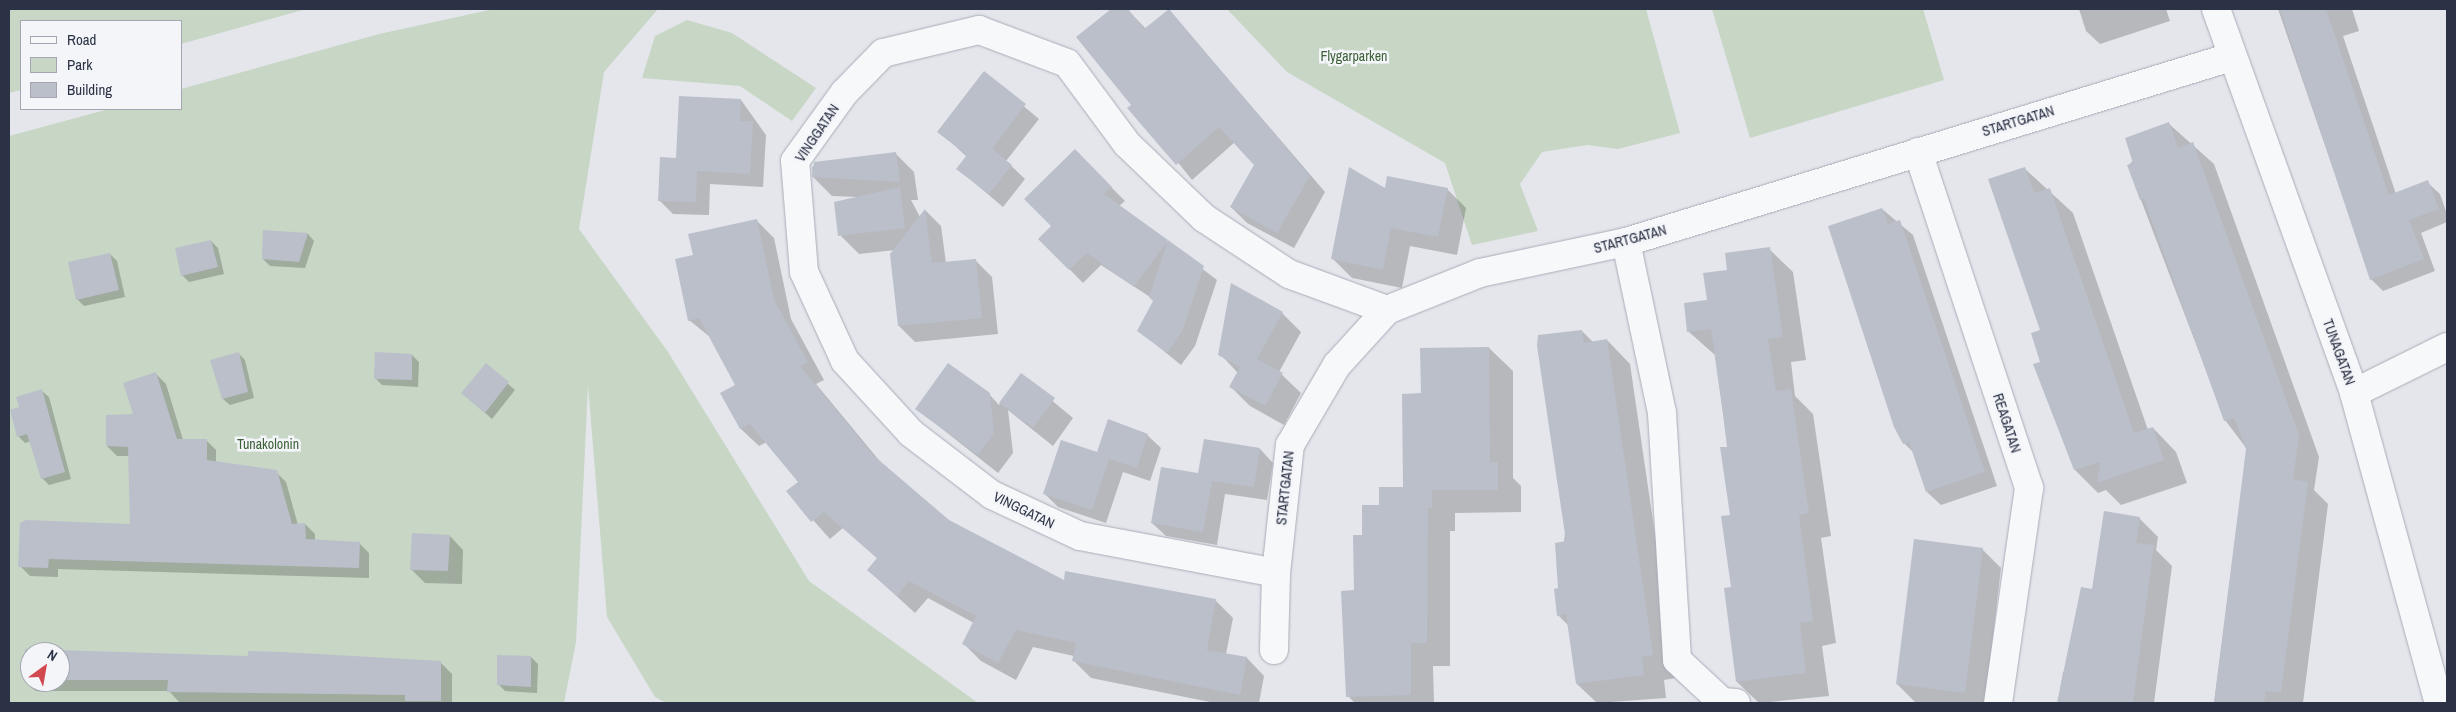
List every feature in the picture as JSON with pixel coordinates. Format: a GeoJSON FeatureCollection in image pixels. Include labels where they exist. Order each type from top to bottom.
{"type":"FeatureCollection","features":[{"type":"Feature","properties":{"kind":"street","name":"TUNAGATAN"},"geometry":{"type":"LineString","coordinates":[[2216,9],[2230,57],[2354,393],[2439,703]]}},
{"type":"Feature","properties":{"kind":"street","name":"VINGGATAN"},"geometry":{"type":"LineString","coordinates":[[1276,573],[1080,536],[992,495],[911,433],[845,361],[804,272],[794,161],[844,93],[883,52],[979,30],[1067,63],[1127,144],[1204,218],[1289,274],[1387,310]]}},
{"type":"Feature","properties":{"kind":"street","name":"STARTGATAN"},"geometry":{"type":"LineString","coordinates":[[1274,650],[1276,573],[1290,445],[1337,365],[1387,310],[1480,273],[1626,242],[2230,57]]}},
{"type":"Feature","properties":{"kind":"street","name":"REAGATAN"},"geometry":{"type":"LineString","coordinates":[[1918,152],[2029,488],[1998,703]]}},
{"type":"Feature","properties":{"kind":"street"},"geometry":{"type":"LineString","coordinates":[[1626,242],[1662,413],[1677,660],[1722,702],[1736,703]]}},
{"type":"Feature","properties":{"kind":"street"},"geometry":{"type":"LineString","coordinates":[[2354,393],[2447,347]]}},
{"type":"Feature","properties":{"kind":"green space"},"geometry":{"type":"Polygon","coordinates":[[[9,9],[306,9],[182,44],[182,20],[20,20],[20,90],[9,93],[9,9]]]}},
{"type":"Feature","properties":{"kind":"green space","name":"Tunakolonin"},"geometry":{"type":"Polygon","coordinates":[[[494,9],[658,9],[604,72],[579,229],[668,352],[809,581],[978,703],[666,703],[655,697],[607,617],[588,385],[576,642],[564,703],[9,703],[9,136],[105,110],[182,110],[182,89],[379,34],[494,9]]]}},
{"type":"Feature","properties":{"kind":"green space","name":"Flygarparken"},"geometry":{"type":"Polygon","coordinates":[[[1227,9],[1646,9],[1680,133],[1618,149],[1587,145],[1542,152],[1520,184],[1538,231],[1472,245],[1445,163],[1287,72],[1227,9]]]}},
{"type":"Feature","properties":{"kind":"green space"},"geometry":{"type":"Polygon","coordinates":[[[1712,9],[1923,9],[1944,80],[1750,138],[1712,9]]]}},
{"type":"Feature","properties":{"kind":"green space"},"geometry":{"type":"Polygon","coordinates":[[[687,20],[732,33],[816,88],[792,121],[740,86],[642,78],[655,36],[687,20]]]}},
{"type":"Feature","properties":{"kind":"building"},"geometry":{"type":"Polygon","coordinates":[[[1111,9],[1128,9],[1144,29],[1169,9],[1310,176],[1277,233],[1230,207],[1254,165],[1219,127],[1176,165],[1127,108],[1131,105],[1076,37],[1111,9]]]}},
{"type":"Feature","properties":{"kind":"building"},"geometry":{"type":"Polygon","coordinates":[[[2280,9],[2326,9],[2389,195],[2428,180],[2439,209],[2409,220],[2424,259],[2370,280],[2280,9]]]}},
{"type":"Feature","properties":{"kind":"building"},"geometry":{"type":"Polygon","coordinates":[[[984,71],[1026,104],[992,149],[1012,165],[989,194],[956,169],[967,155],[937,132],[984,71]]]}},
{"type":"Feature","properties":{"kind":"building"},"geometry":{"type":"Polygon","coordinates":[[[679,96],[741,99],[740,121],[753,121],[750,174],[697,171],[696,202],[658,201],[660,157],[676,158],[679,96]]]}},
{"type":"Feature","properties":{"kind":"building"},"geometry":{"type":"Polygon","coordinates":[[[2169,122],[2178,148],[2193,142],[2299,435],[2293,479],[2308,482],[2281,693],[2266,691],[2264,703],[2214,703],[2246,449],[2234,418],[2224,421],[2144,199],[2140,200],[2127,165],[2133,163],[2125,138],[2169,122]]]}},
{"type":"Feature","properties":{"kind":"building"},"geometry":{"type":"Polygon","coordinates":[[[1075,149],[1112,187],[1104,194],[1168,240],[1134,287],[1087,253],[1069,270],[1038,239],[1051,226],[1024,199],[1075,149]]]}},
{"type":"Feature","properties":{"kind":"building"},"geometry":{"type":"Polygon","coordinates":[[[896,152],[900,182],[812,177],[814,162],[896,152]]]}},
{"type":"Feature","properties":{"kind":"building"},"geometry":{"type":"Polygon","coordinates":[[[1349,167],[1385,188],[1387,176],[1448,188],[1438,237],[1391,228],[1383,270],[1331,259],[1349,167]]]}},
{"type":"Feature","properties":{"kind":"building"},"geometry":{"type":"Polygon","coordinates":[[[2025,167],[2034,193],[2050,188],[2134,433],[2153,427],[2164,460],[2097,483],[2100,462],[2074,470],[2033,364],[2040,362],[2031,333],[2040,330],[1988,179],[2025,167]]]}},
{"type":"Feature","properties":{"kind":"building"},"geometry":{"type":"Polygon","coordinates":[[[900,187],[905,228],[838,236],[834,202],[900,187]]]}},
{"type":"Feature","properties":{"kind":"building"},"geometry":{"type":"Polygon","coordinates":[[[1882,208],[1888,224],[1900,220],[1985,472],[1926,492],[1909,442],[1903,444],[1894,427],[1828,226],[1882,208]]]}},
{"type":"Feature","properties":{"kind":"building"},"geometry":{"type":"Polygon","coordinates":[[[925,209],[932,263],[976,259],[982,318],[898,326],[890,254],[925,209]]]}},
{"type":"Feature","properties":{"kind":"building"},"geometry":{"type":"Polygon","coordinates":[[[757,219],[774,300],[808,362],[800,366],[873,455],[949,520],[1064,580],[1065,571],[1216,599],[1207,650],[1247,657],[1240,695],[1072,661],[1076,643],[1016,630],[998,663],[962,644],[976,616],[909,581],[897,596],[867,570],[877,558],[824,512],[811,522],[786,491],[798,482],[750,424],[740,429],[720,393],[735,385],[699,318],[688,321],[675,259],[693,255],[688,234],[757,219]]]}},
{"type":"Feature","properties":{"kind":"building"},"geometry":{"type":"Polygon","coordinates":[[[263,230],[308,233],[299,262],[262,259],[263,230]]]}},
{"type":"Feature","properties":{"kind":"building"},"geometry":{"type":"Polygon","coordinates":[[[211,240],[218,267],[181,276],[175,248],[211,240]]]}},
{"type":"Feature","properties":{"kind":"building"},"geometry":{"type":"Polygon","coordinates":[[[1168,240],[1204,266],[1182,332],[1167,353],[1137,331],[1153,301],[1149,297],[1168,240]]]}},
{"type":"Feature","properties":{"kind":"building"},"geometry":{"type":"Polygon","coordinates":[[[1770,247],[1783,337],[1768,339],[1776,391],[1791,389],[1809,513],[1799,515],[1813,621],[1800,623],[1806,673],[1736,682],[1724,588],[1731,587],[1721,516],[1730,515],[1720,447],[1727,447],[1723,414],[1711,329],[1687,332],[1684,303],[1707,300],[1703,273],[1727,270],[1725,253],[1770,247]]]}},
{"type":"Feature","properties":{"kind":"building"},"geometry":{"type":"Polygon","coordinates":[[[110,253],[119,290],[76,300],[68,262],[110,253]]]}},
{"type":"Feature","properties":{"kind":"building"},"geometry":{"type":"Polygon","coordinates":[[[1231,283],[1283,312],[1257,359],[1283,373],[1265,406],[1229,387],[1240,367],[1218,355],[1231,283]]]}},
{"type":"Feature","properties":{"kind":"building"},"geometry":{"type":"Polygon","coordinates":[[[1582,330],[1584,343],[1607,339],[1653,655],[1642,657],[1644,675],[1576,684],[1566,614],[1557,616],[1554,589],[1558,588],[1555,543],[1566,541],[1537,346],[1538,335],[1582,330]]]}},
{"type":"Feature","properties":{"kind":"building"},"geometry":{"type":"Polygon","coordinates":[[[1489,347],[1490,462],[1498,462],[1498,490],[1432,490],[1432,508],[1428,508],[1427,643],[1411,643],[1411,695],[1346,697],[1341,591],[1354,590],[1353,535],[1362,535],[1362,505],[1379,505],[1379,487],[1403,487],[1402,394],[1421,393],[1420,348],[1489,347]]]}},
{"type":"Feature","properties":{"kind":"building"},"geometry":{"type":"Polygon","coordinates":[[[239,352],[248,392],[222,399],[210,360],[239,352]]]}},
{"type":"Feature","properties":{"kind":"building"},"geometry":{"type":"Polygon","coordinates":[[[375,352],[412,354],[412,380],[374,379],[375,352]]]}},
{"type":"Feature","properties":{"kind":"building"},"geometry":{"type":"Polygon","coordinates":[[[486,363],[509,382],[485,413],[461,393],[486,363]]]}},
{"type":"Feature","properties":{"kind":"building"},"geometry":{"type":"Polygon","coordinates":[[[948,363],[990,393],[994,433],[978,455],[915,409],[948,363]]]}},
{"type":"Feature","properties":{"kind":"building"},"geometry":{"type":"Polygon","coordinates":[[[156,372],[177,439],[207,439],[207,460],[277,470],[292,524],[305,523],[306,539],[360,542],[359,568],[49,559],[48,568],[18,567],[20,523],[26,520],[130,524],[128,447],[106,446],[106,415],[133,414],[123,383],[156,372]]]}},
{"type":"Feature","properties":{"kind":"building"},"geometry":{"type":"Polygon","coordinates":[[[1021,373],[1055,398],[1033,428],[999,403],[1021,373]]]}},
{"type":"Feature","properties":{"kind":"building"},"geometry":{"type":"Polygon","coordinates":[[[42,389],[65,472],[41,479],[27,434],[17,437],[10,410],[19,407],[16,397],[42,389]]]}},
{"type":"Feature","properties":{"kind":"building"},"geometry":{"type":"Polygon","coordinates":[[[1108,419],[1148,434],[1137,468],[1109,459],[1092,510],[1043,494],[1061,440],[1097,452],[1108,419]]]}},
{"type":"Feature","properties":{"kind":"building"},"geometry":{"type":"Polygon","coordinates":[[[1204,439],[1260,448],[1254,487],[1212,481],[1203,532],[1151,523],[1161,467],[1198,473],[1204,439]]]}},
{"type":"Feature","properties":{"kind":"building"},"geometry":{"type":"Polygon","coordinates":[[[2104,511],[2140,517],[2136,543],[2154,545],[2133,703],[2057,703],[2081,587],[2092,589],[2104,511]]]}},
{"type":"Feature","properties":{"kind":"building"},"geometry":{"type":"Polygon","coordinates":[[[412,533],[450,535],[448,571],[410,570],[412,533]]]}},
{"type":"Feature","properties":{"kind":"building"},"geometry":{"type":"Polygon","coordinates":[[[1914,539],[1983,548],[1965,693],[1896,684],[1914,539]]]}},
{"type":"Feature","properties":{"kind":"building"},"geometry":{"type":"Polygon","coordinates":[[[70,650],[248,656],[248,651],[441,661],[441,701],[405,701],[405,695],[167,692],[168,680],[70,680],[70,650]]]}},
{"type":"Feature","properties":{"kind":"building"},"geometry":{"type":"Polygon","coordinates":[[[497,655],[531,656],[531,687],[497,685],[497,655]]]}}]}
